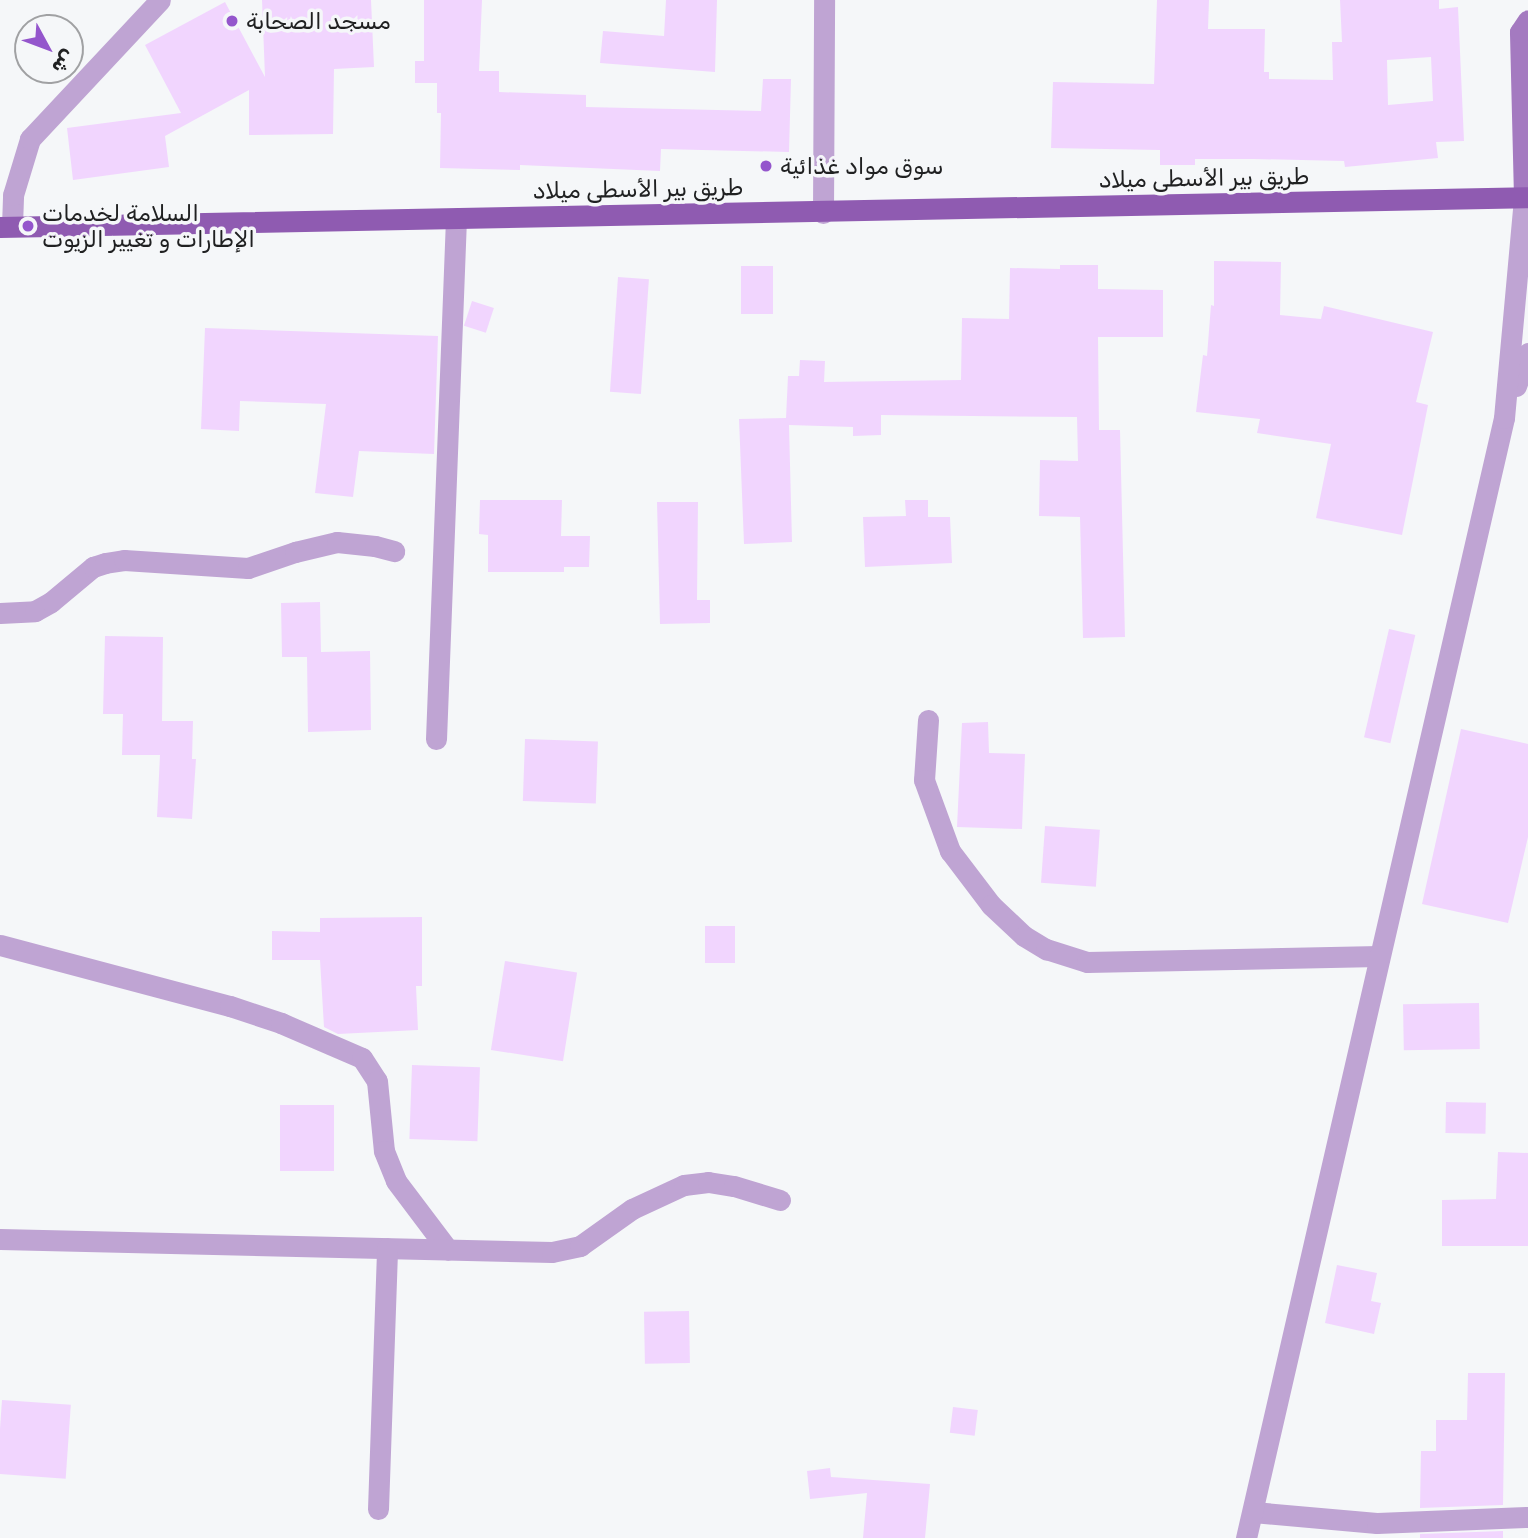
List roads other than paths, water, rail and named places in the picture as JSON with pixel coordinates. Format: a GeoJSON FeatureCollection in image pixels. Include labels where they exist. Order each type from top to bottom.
{"type":"FeatureCollection","features":[{"type":"Feature","properties":{"kind":"main road"},"geometry":{"type":"LineString","coordinates":[[1526,197],[1520,32],[1528,20]]}},
{"type":"Feature","properties":{"kind":"main road","name":"طريق بير الأسطى ميلاد"},"geometry":{"type":"LineString","coordinates":[[6,227],[823,213],[1526,197]]}},
{"type":"Feature","properties":{"kind":"street"},"geometry":{"type":"LineString","coordinates":[[6,227],[30,139],[160,0]]}},
{"type":"Feature","properties":{"kind":"street"},"geometry":{"type":"LineString","coordinates":[[823,213],[824,0]]}},
{"type":"Feature","properties":{"kind":"street"},"geometry":{"type":"LineString","coordinates":[[1504,418],[1526,197]]}},
{"type":"Feature","properties":{"kind":"street"},"geometry":{"type":"LineString","coordinates":[[436,739],[456,218]]}},
{"type":"Feature","properties":{"kind":"street"},"geometry":{"type":"LineString","coordinates":[[1246,1538],[1504,418],[1528,353]]}},
{"type":"Feature","properties":{"kind":"street"},"geometry":{"type":"LineString","coordinates":[[0,613],[35,611],[51,602],[93,566],[114,561],[239,569],[264,565],[295,552],[337,542],[394,551]]}},
{"type":"Feature","properties":{"kind":"street"},"geometry":{"type":"LineString","coordinates":[[928,720],[924,780],[950,851],[991,905],[1024,936],[1046,949],[1087,962],[1379,956]]}},
{"type":"Feature","properties":{"kind":"street"},"geometry":{"type":"LineString","coordinates":[[0,945],[230,1006],[281,1023],[362,1058],[377,1081],[384,1151],[396,1181],[448,1250]]}},
{"type":"Feature","properties":{"kind":"street"},"geometry":{"type":"LineString","coordinates":[[0,1239],[552,1252],[580,1246],[632,1209],[684,1185],[708,1182],[734,1186],[780,1200]]}},
{"type":"Feature","properties":{"kind":"street"},"geometry":{"type":"LineString","coordinates":[[378,1509],[387,1248]]}},
{"type":"Feature","properties":{"kind":"street"},"geometry":{"type":"LineString","coordinates":[[1253,1512],[1377,1523],[1528,1517]]}},
{"type":"Feature","properties":{"kind":"place","name":"مسجد الصحابة"},"geometry":{"type":"Point","coordinates":[232,21]}},
{"type":"Feature","properties":{"kind":"place","name":"سوق مواد غذائية"},"geometry":{"type":"Point","coordinates":[766,166]}},
{"type":"Feature","properties":{"kind":"place","name":"السلامة لخدمات الإطارات و تغيير الزيوت"},"geometry":{"type":"Point","coordinates":[28,226]}}]}
